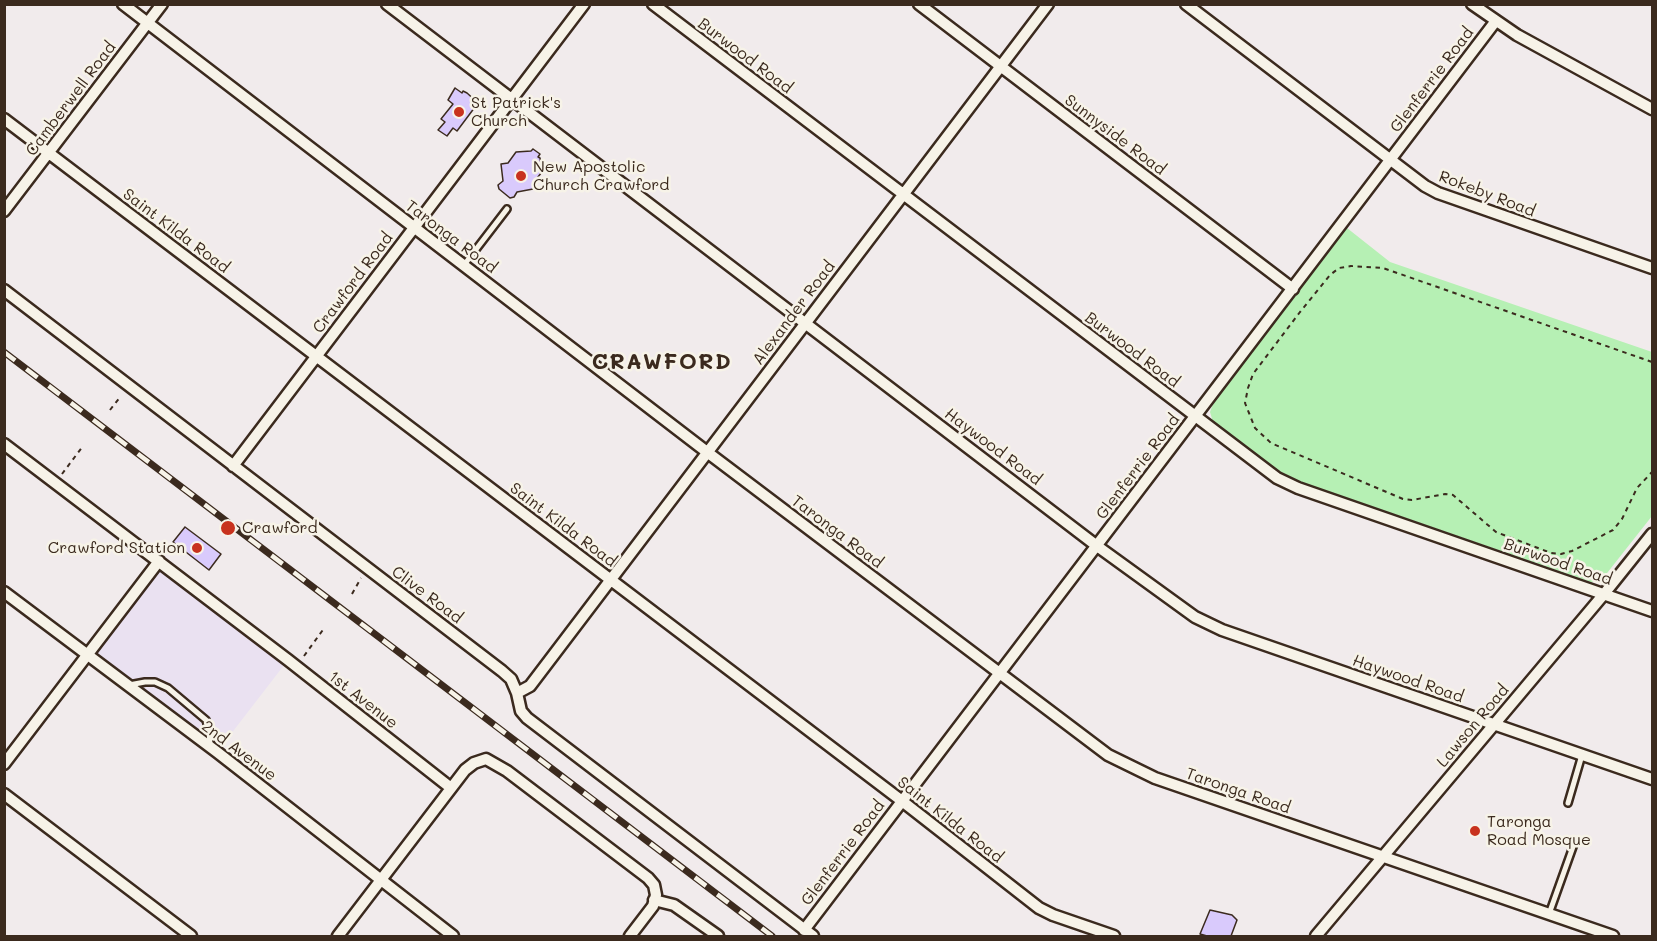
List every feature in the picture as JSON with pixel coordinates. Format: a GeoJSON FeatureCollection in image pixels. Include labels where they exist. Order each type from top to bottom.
{"type":"FeatureCollection","features":[{"type":"Feature","properties":{"kind":"street","name":"Taronga Road"},"geometry":{"type":"LineString","coordinates":[[123,4],[1099,749],[1155,778],[1613,936]]}},
{"type":"Feature","properties":{"kind":"street","name":"Camberwell Road"},"geometry":{"type":"LineString","coordinates":[[4,211],[162,4]]}},
{"type":"Feature","properties":{"kind":"street","name":"Haywood Road"},"geometry":{"type":"LineString","coordinates":[[387,4],[1097,546],[1186,611],[1213,627],[1653,779]]}},
{"type":"Feature","properties":{"kind":"street","name":"Crawford Road"},"geometry":{"type":"LineString","coordinates":[[233,466],[584,4]]}},
{"type":"Feature","properties":{"kind":"street","name":"Burwood Road"},"geometry":{"type":"LineString","coordinates":[[653,4],[1268,472],[1293,486],[1653,611]]}},
{"type":"Feature","properties":{"kind":"street","name":"Sunnyside Road"},"geometry":{"type":"LineString","coordinates":[[919,4],[1293,289]]}},
{"type":"Feature","properties":{"kind":"street","name":"Alexander Road"},"geometry":{"type":"LineString","coordinates":[[517,693],[530,686],[1048,4]]}},
{"type":"Feature","properties":{"kind":"street","name":"Rokeby Road"},"geometry":{"type":"LineString","coordinates":[[1186,4],[1390,160],[1438,193],[1653,268]]}},
{"type":"Feature","properties":{"kind":"street"},"geometry":{"type":"LineString","coordinates":[[1472,4],[1495,22],[1653,109]]}},
{"type":"Feature","properties":{"kind":"street","name":"Glenferrie Road"},"geometry":{"type":"LineString","coordinates":[[809,933],[902,801],[1495,22]]}},
{"type":"Feature","properties":{"kind":"street","name":"Saint Kilda Road"},"geometry":{"type":"LineString","coordinates":[[4,119],[902,801],[1039,908],[1114,936]]}},
{"type":"Feature","properties":{"kind":"street","name":"Clive Road"},"geometry":{"type":"LineString","coordinates":[[4,290],[502,671],[511,679],[521,711],[527,718],[809,933]]}},
{"type":"Feature","properties":{"kind":"street","name":"1st Avenue"},"geometry":{"type":"LineString","coordinates":[[4,444],[296,666],[451,788]]}},
{"type":"Feature","properties":{"kind":"street","name":"Lawson Road"},"geometry":{"type":"LineString","coordinates":[[1316,936],[1653,534]]}},
{"type":"Feature","properties":{"kind":"street"},"geometry":{"type":"LineString","coordinates":[[4,764],[159,561]]}},
{"type":"Feature","properties":{"kind":"street","name":"2nd Avenue"},"geometry":{"type":"LineString","coordinates":[[4,592],[210,746],[453,936]]}},
{"type":"Feature","properties":{"kind":"street"},"geometry":{"type":"LineString","coordinates":[[338,936],[465,770],[474,763],[486,759],[497,764],[648,878],[654,885],[656,895],[653,906],[630,936]]}},
{"type":"Feature","properties":{"kind":"street"},"geometry":{"type":"LineString","coordinates":[[4,794],[191,936]]}},
{"type":"Feature","properties":{"kind":"street"},"geometry":{"type":"LineString","coordinates":[[654,900],[674,905],[715,936]]}},
{"type":"Feature","properties":{"kind":"lane"},"geometry":{"type":"LineString","coordinates":[[464,265],[507,209]]}},
{"type":"Feature","properties":{"kind":"lane"},"geometry":{"type":"LineString","coordinates":[[128,686],[155,682],[168,688],[206,720],[210,746]]}},
{"type":"Feature","properties":{"kind":"lane"},"geometry":{"type":"LineString","coordinates":[[1568,803],[1582,755]]}},
{"type":"Feature","properties":{"kind":"lane"},"geometry":{"type":"LineString","coordinates":[[1549,914],[1574,844]]}},
{"type":"Feature","properties":{"kind":"path"},"geometry":{"type":"LineString","coordinates":[[1653,362],[1383,268],[1351,266],[1339,268],[1330,274],[1300,312],[1253,374],[1245,403],[1255,428],[1271,443],[1403,499],[1453,495],[1496,532],[1551,553],[1561,554],[1572,551],[1613,530],[1622,519],[1637,488],[1653,472]]}},
{"type":"Feature","properties":{"kind":"path"},"geometry":{"type":"LineString","coordinates":[[110,411],[124,392]]}},
{"type":"Feature","properties":{"kind":"path"},"geometry":{"type":"LineString","coordinates":[[60,476],[83,446]]}},
{"type":"Feature","properties":{"kind":"path"},"geometry":{"type":"LineString","coordinates":[[352,594],[363,575]]}},
{"type":"Feature","properties":{"kind":"path"},"geometry":{"type":"LineString","coordinates":[[296,666],[326,627]]}},
{"type":"Feature","properties":{"kind":"shaded area"},"geometry":{"type":"Polygon","coordinates":[[[159,561],[288,660],[217,752],[87,655],[159,561]]]}},
{"type":"Feature","properties":{"kind":"green space"},"geometry":{"type":"Polygon","coordinates":[[[1347,228],[1390,262],[1652,352],[1652,516],[1600,582],[1591,582],[1298,481],[1270,466],[1213,422],[1210,412],[1213,404],[1347,228]]]}},
{"type":"Feature","properties":{"kind":"building","name":"St Patrick's Church"},"geometry":{"type":"Polygon","coordinates":[[[455,88],[462,93],[463,91],[467,93],[478,103],[457,131],[453,128],[447,136],[438,130],[445,122],[441,119],[453,104],[448,100],[455,88]]]}},
{"type":"Feature","properties":{"kind":"building","name":"New Apostolic Church Crawford"},"geometry":{"type":"Polygon","coordinates":[[[533,149],[540,154],[538,157],[542,172],[533,183],[533,189],[517,192],[514,197],[510,198],[499,189],[498,185],[503,181],[501,164],[508,163],[516,152],[533,149]]]}},
{"type":"Feature","properties":{"kind":"building","name":"Crawford Station"},"geometry":{"type":"Polygon","coordinates":[[[185,527],[221,554],[209,570],[173,542],[185,527]]]}},
{"type":"Feature","properties":{"kind":"building"},"geometry":{"type":"Polygon","coordinates":[[[1210,910],[1232,915],[1237,920],[1231,936],[1200,934],[1210,910]]]}},
{"type":"Feature","properties":{"kind":"railway"},"geometry":{"type":"LineString","coordinates":[[4,352],[772,936]]}},
{"type":"Feature","properties":{"kind":"place","name":"St Patrick's Church"},"geometry":{"type":"Point","coordinates":[459,112]}},
{"type":"Feature","properties":{"kind":"place","name":"New Apostolic Church Crawford"},"geometry":{"type":"Point","coordinates":[521,176]}},
{"type":"Feature","properties":{"kind":"place","name":"Crawford"},"geometry":{"type":"Point","coordinates":[228,528]}},
{"type":"Feature","properties":{"kind":"place","name":"Crawford Station"},"geometry":{"type":"Point","coordinates":[197,548]}},
{"type":"Feature","properties":{"kind":"place","name":"Taronga Road Mosque"},"geometry":{"type":"Point","coordinates":[1475,831]}},
{"type":"Feature","properties":{"kind":"district","name":"CRAWFORD"},"geometry":{"type":"Point","coordinates":[662,362]}}]}
